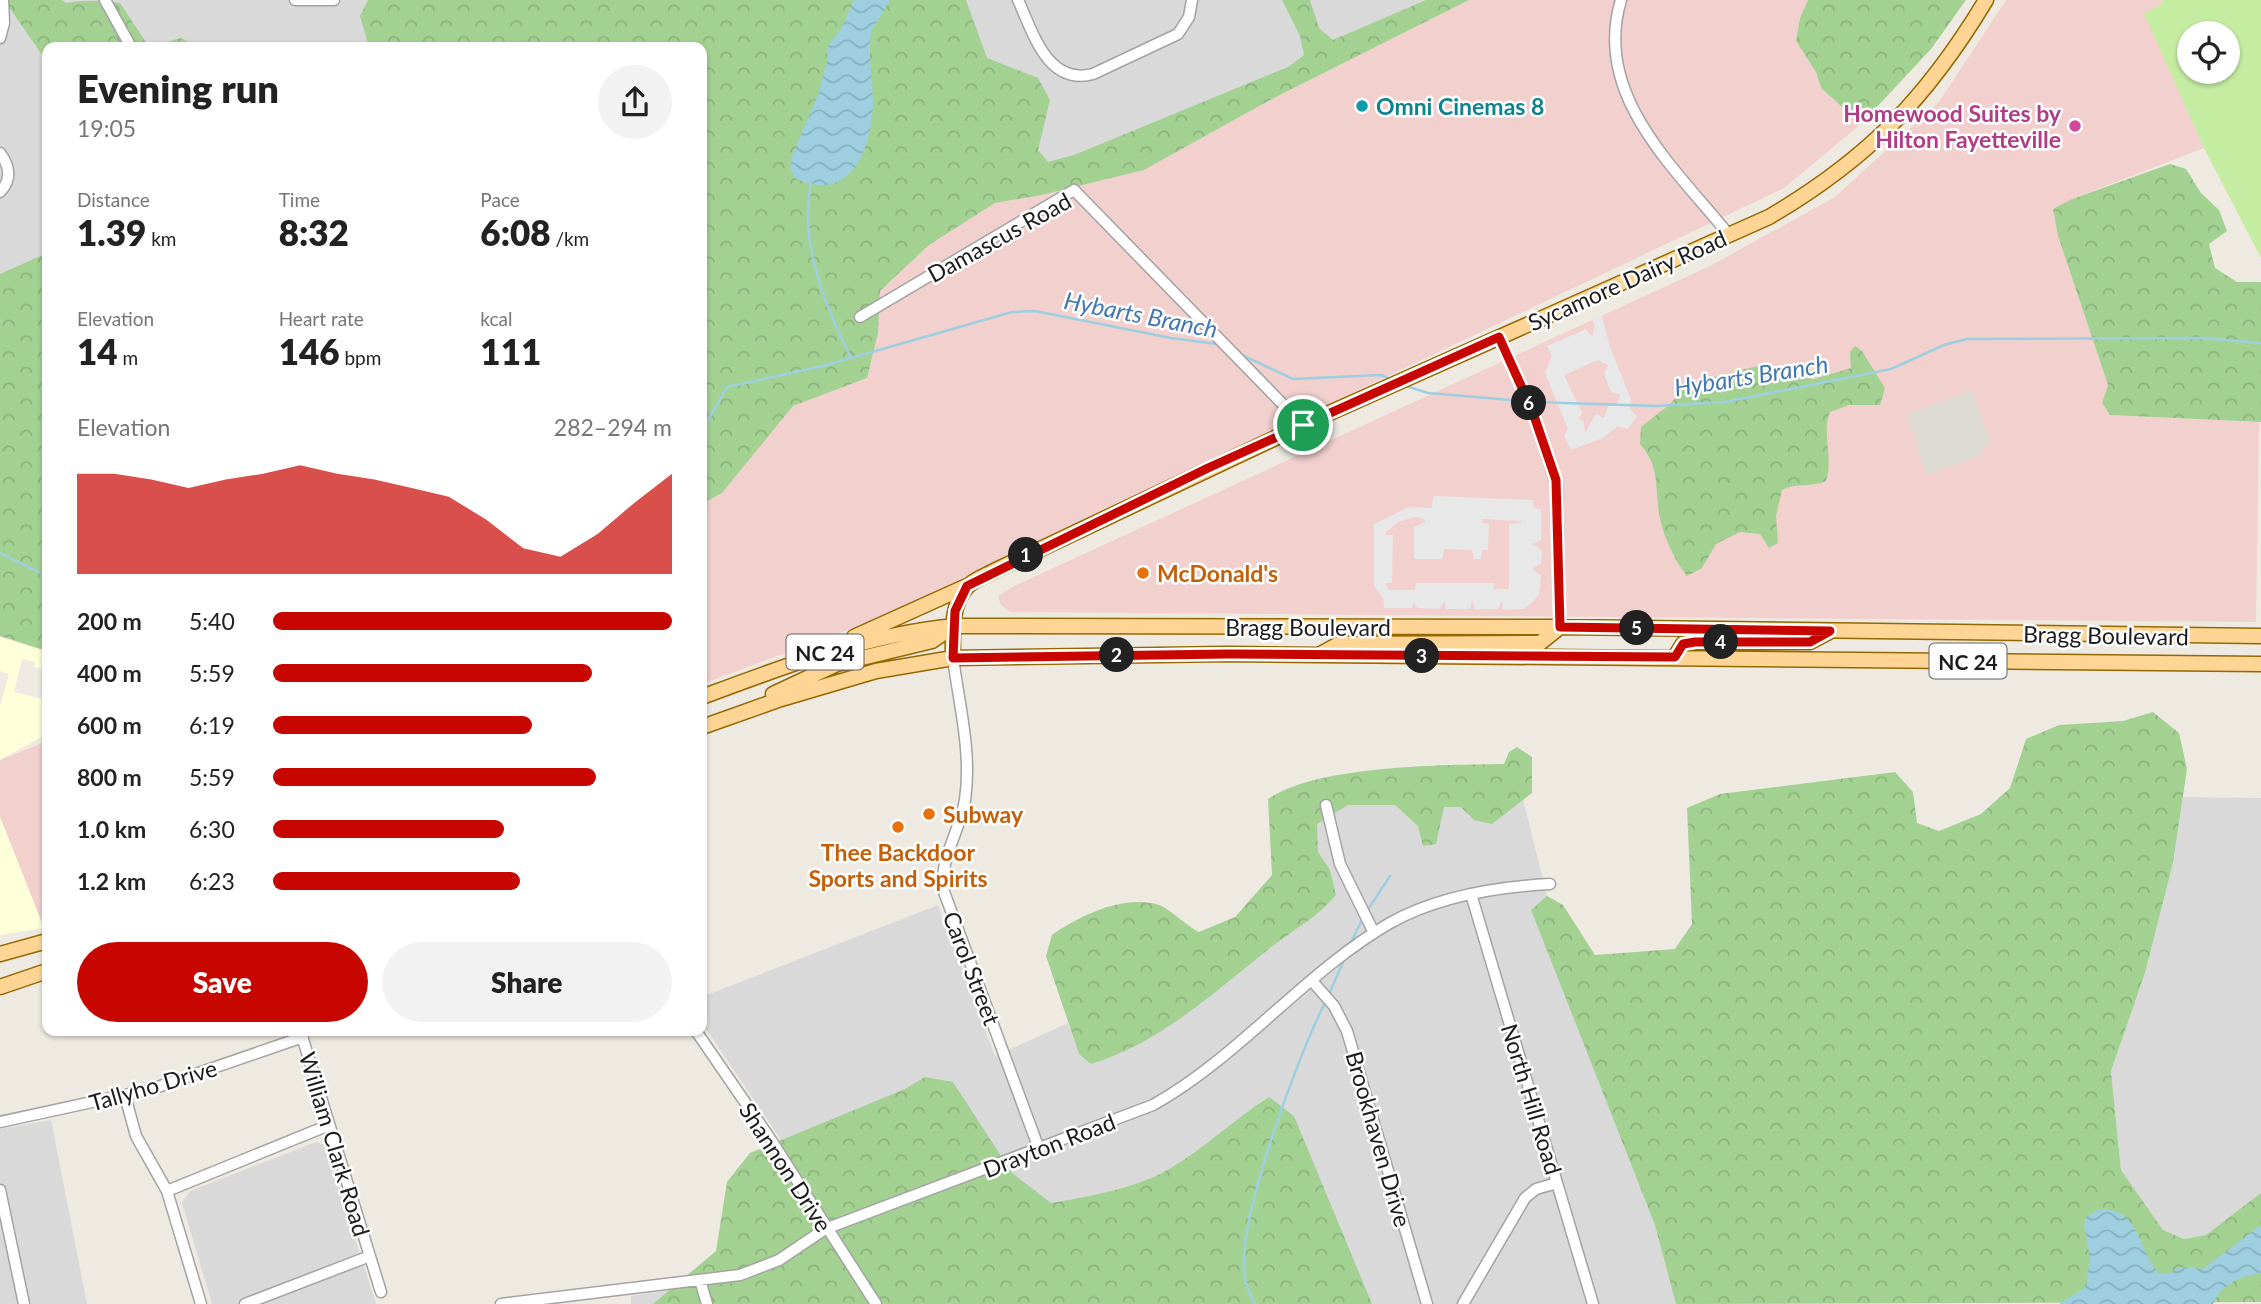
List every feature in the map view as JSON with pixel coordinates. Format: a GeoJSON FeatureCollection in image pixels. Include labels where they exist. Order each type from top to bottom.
{"type":"FeatureCollection","features":[{"type":"Feature","properties":{"kind":"main road","name":"Sycamore Dairy Road"},"geometry":{"type":"LineString","coordinates":[[815,655],[967,586],[1303,425],[1729,235],[1799,199],[1882,135],[1934,79],[1986,0]]}},
{"type":"Feature","properties":{"kind":"main road"},"geometry":{"type":"LineString","coordinates":[[953,658],[955,611],[967,586]]}},
{"type":"Feature","properties":{"kind":"main road","name":"Bragg Boulevard"},"geometry":{"type":"LineString","coordinates":[[707,695],[815,655],[907,631],[954,626],[1560,627],[2261,636]]}},
{"type":"Feature","properties":{"kind":"main road"},"geometry":{"type":"LineString","coordinates":[[720,721],[837,664],[914,648],[932,641],[954,626]]}},
{"type":"Feature","properties":{"kind":"main road"},"geometry":{"type":"LineString","coordinates":[[1318,655],[1339,643],[1540,643],[1560,627]]}},
{"type":"Feature","properties":{"kind":"main road"},"geometry":{"type":"LineString","coordinates":[[1675,657],[1683,644],[1810,642],[1830,631]]}},
{"type":"Feature","properties":{"kind":"main road","name":"Bragg Boulevard"},"geometry":{"type":"LineString","coordinates":[[707,725],[781,699],[876,671],[953,658],[1318,655],[2261,664]]}},
{"type":"Feature","properties":{"kind":"main road"},"geometry":{"type":"LineString","coordinates":[[0,954],[42,942]]}},
{"type":"Feature","properties":{"kind":"main road"},"geometry":{"type":"LineString","coordinates":[[0,987],[42,973]]}},
{"type":"Feature","properties":{"kind":"street"},"geometry":{"type":"LineString","coordinates":[[0,38],[4,23],[3,0]]}},
{"type":"Feature","properties":{"kind":"street"},"geometry":{"type":"LineString","coordinates":[[106,0],[128,42]]}},
{"type":"Feature","properties":{"kind":"street"},"geometry":{"type":"LineString","coordinates":[[295,0],[334,0]]}},
{"type":"Feature","properties":{"kind":"street"},"geometry":{"type":"LineString","coordinates":[[1018,0],[1049,62],[1059,71],[1079,76],[1093,74],[1178,34],[1189,17],[1192,0]]}},
{"type":"Feature","properties":{"kind":"street"},"geometry":{"type":"LineString","coordinates":[[1620,0],[1616,19],[1616,61],[1630,107],[1644,132],[1729,235]]}},
{"type":"Feature","properties":{"kind":"street"},"geometry":{"type":"LineString","coordinates":[[0,153],[9,170],[8,179],[0,192]]}},
{"type":"Feature","properties":{"kind":"street","name":"Damascus Road"},"geometry":{"type":"LineString","coordinates":[[860,317],[1074,190],[1303,425]]}},
{"type":"Feature","properties":{"kind":"street"},"geometry":{"type":"LineString","coordinates":[[1499,337],[1532,410],[1556,480],[1560,627]]}},
{"type":"Feature","properties":{"kind":"street","name":"Carol Street"},"geometry":{"type":"LineString","coordinates":[[953,658],[967,780],[960,821],[943,869],[943,889],[1039,1149]]}},
{"type":"Feature","properties":{"kind":"street"},"geometry":{"type":"LineString","coordinates":[[1326,805],[1340,864],[1374,933]]}},
{"type":"Feature","properties":{"kind":"street","name":"Drayton Road"},"geometry":{"type":"LineString","coordinates":[[501,1304],[740,1275],[767,1267],[825,1229],[1128,1116],[1171,1094],[1374,933],[1418,910],[1471,894],[1550,884]]}},
{"type":"Feature","properties":{"kind":"street","name":"North Hill Road"},"geometry":{"type":"LineString","coordinates":[[1471,894],[1593,1304]]}},
{"type":"Feature","properties":{"kind":"street","name":"Brookhaven Drive"},"geometry":{"type":"LineString","coordinates":[[1313,982],[1334,1006],[1347,1031],[1427,1304]]}},
{"type":"Feature","properties":{"kind":"street","name":"Tallyho Drive"},"geometry":{"type":"LineString","coordinates":[[0,1122],[125,1096],[296,1036]]}},
{"type":"Feature","properties":{"kind":"street","name":"William Clark Road"},"geometry":{"type":"LineString","coordinates":[[303,1036],[370,1256]]}},
{"type":"Feature","properties":{"kind":"street","name":"Shannon Drive"},"geometry":{"type":"LineString","coordinates":[[699,1036],[771,1140],[825,1229],[876,1304]]}},
{"type":"Feature","properties":{"kind":"street"},"geometry":{"type":"LineString","coordinates":[[125,1096],[136,1136],[167,1191],[201,1304]]}},
{"type":"Feature","properties":{"kind":"street"},"geometry":{"type":"LineString","coordinates":[[167,1191],[330,1125]]}},
{"type":"Feature","properties":{"kind":"street"},"geometry":{"type":"LineString","coordinates":[[1463,1304],[1525,1198],[1536,1189],[1557,1183]]}},
{"type":"Feature","properties":{"kind":"street"},"geometry":{"type":"LineString","coordinates":[[0,1190],[24,1304]]}},
{"type":"Feature","properties":{"kind":"street"},"geometry":{"type":"LineString","coordinates":[[245,1304],[370,1256],[380,1292]]}},
{"type":"Feature","properties":{"kind":"street"},"geometry":{"type":"LineString","coordinates":[[701,1280],[707,1304]]}},
{"type":"Feature","properties":{"kind":"shaded area"},"geometry":{"type":"Polygon","coordinates":[[[0,0],[607,0],[525,42],[42,42],[42,258],[0,285],[0,0]]]}},
{"type":"Feature","properties":{"kind":"shaded area"},"geometry":{"type":"Polygon","coordinates":[[[940,0],[1452,0],[1042,195],[940,0]]]}},
{"type":"Feature","properties":{"kind":"shaded area"},"geometry":{"type":"Polygon","coordinates":[[[1469,0],[1808,0],[1800,18],[1796,41],[1816,72],[1821,88],[1861,124],[1784,188],[870,622],[707,682],[707,501],[722,493],[793,406],[867,378],[878,333],[880,291],[929,245],[995,203],[1042,195],[1144,170],[1270,100],[1469,0]]]}},
{"type":"Feature","properties":{"kind":"shaded area"},"geometry":{"type":"Polygon","coordinates":[[[2006,0],[2162,0],[2163,4],[2145,13],[2204,148],[2072,199],[2058,236],[2108,385],[2102,403],[2110,415],[2259,422],[2256,622],[1010,612],[1001,605],[998,596],[1012,587],[1710,266],[1835,197],[1939,102],[2006,0]]]}},
{"type":"Feature","properties":{"kind":"shaded area"},"geometry":{"type":"Polygon","coordinates":[[[1601,314],[1611,350],[1631,399],[1630,409],[1637,416],[1628,429],[1618,426],[1603,438],[1571,450],[1564,435],[1568,429],[1545,373],[1552,356],[1547,346],[1586,329],[1592,337],[1595,326],[1592,318],[1601,314]],[[1598,360],[1564,375],[1582,413],[1579,418],[1584,422],[1585,433],[1596,414],[1604,418],[1609,404],[1616,406],[1620,395],[1611,392],[1604,374],[1608,365],[1598,360]]]}},
{"type":"Feature","properties":{"kind":"shaded area"},"geometry":{"type":"Polygon","coordinates":[[[1972,390],[1990,440],[1981,455],[1926,475],[1907,414],[1972,390]]]}},
{"type":"Feature","properties":{"kind":"shaded area"},"geometry":{"type":"Polygon","coordinates":[[[1433,496],[1533,500],[1534,508],[1541,509],[1541,540],[1532,544],[1542,550],[1541,564],[1532,569],[1541,575],[1539,596],[1524,609],[1503,610],[1502,601],[1498,609],[1475,609],[1472,601],[1470,609],[1446,609],[1444,601],[1440,609],[1417,608],[1414,601],[1412,608],[1384,608],[1383,598],[1374,586],[1374,524],[1409,507],[1432,508],[1433,496]],[[1415,517],[1398,522],[1386,532],[1386,535],[1393,535],[1392,583],[1385,583],[1389,590],[1415,590],[1416,583],[1494,583],[1494,589],[1509,589],[1509,524],[1521,521],[1482,519],[1483,523],[1489,524],[1488,550],[1482,550],[1481,559],[1474,559],[1472,550],[1444,549],[1442,559],[1414,559],[1414,527],[1426,522],[1415,517]]]}},
{"type":"Feature","properties":{"kind":"shaded area"},"geometry":{"type":"Polygon","coordinates":[[[0,637],[42,650],[42,669],[34,667],[35,662],[22,659],[14,692],[42,699],[42,737],[0,760],[0,706],[9,674],[0,671],[0,637]]]}},
{"type":"Feature","properties":{"kind":"shaded area"},"geometry":{"type":"Polygon","coordinates":[[[42,743],[42,923],[0,817],[0,760],[42,743]]]}},
{"type":"Feature","properties":{"kind":"shaded area"},"geometry":{"type":"Polygon","coordinates":[[[2183,797],[2261,798],[2261,1199],[2206,1235],[2184,1239],[2163,1230],[2121,1170],[2111,1071],[2145,973],[2173,863],[2183,797]]]}},
{"type":"Feature","properties":{"kind":"shaded area"},"geometry":{"type":"Polygon","coordinates":[[[1268,799],[1523,799],[1547,896],[1697,1304],[631,1304],[631,1296],[776,1275],[727,1182],[750,1153],[781,1140],[707,1030],[707,995],[938,905],[995,1056],[1068,1023],[1079,1054],[1297,928],[1268,799]]]}},
{"type":"Feature","properties":{"kind":"shaded area"},"geometry":{"type":"Polygon","coordinates":[[[0,817],[42,928],[0,935],[0,817]]]}},
{"type":"Feature","properties":{"kind":"shaded area"},"geometry":{"type":"Polygon","coordinates":[[[51,1120],[87,1304],[0,1304],[0,1129],[51,1120]]]}},
{"type":"Feature","properties":{"kind":"shaded area"},"geometry":{"type":"Polygon","coordinates":[[[316,1142],[325,1145],[376,1304],[212,1304],[182,1203],[190,1191],[316,1142]]]}},
{"type":"Feature","properties":{"kind":"green space"},"geometry":{"type":"Polygon","coordinates":[[[4,0],[120,3],[146,42],[42,42],[42,55],[4,0]]]}},
{"type":"Feature","properties":{"kind":"green space"},"geometry":{"type":"Polygon","coordinates":[[[368,0],[966,0],[987,58],[1038,78],[1050,100],[1038,150],[1048,162],[1074,155],[1288,67],[1304,55],[1300,36],[1282,0],[1310,0],[1319,28],[1333,40],[1426,0],[1469,0],[1270,100],[1144,170],[1042,195],[995,203],[929,245],[880,291],[878,333],[867,378],[793,406],[722,493],[707,501],[707,42],[368,42],[360,16],[368,0]]]}},
{"type":"Feature","properties":{"kind":"green space"},"geometry":{"type":"Polygon","coordinates":[[[1808,0],[1966,0],[1931,49],[1861,124],[1821,88],[1816,72],[1796,41],[1800,18],[1808,0]]]}},
{"type":"Feature","properties":{"kind":"green space"},"geometry":{"type":"Polygon","coordinates":[[[2162,0],[2261,0],[2261,258],[2204,148],[2144,13],[2163,4],[2162,0]]]}},
{"type":"Feature","properties":{"kind":"green space"},"geometry":{"type":"Polygon","coordinates":[[[181,38],[189,42],[167,42],[181,38]]]}},
{"type":"Feature","properties":{"kind":"green space"},"geometry":{"type":"Polygon","coordinates":[[[2170,164],[2186,169],[2201,193],[2219,210],[2227,231],[2209,244],[2215,268],[2237,282],[2261,282],[2261,422],[2110,415],[2102,403],[2108,385],[2058,236],[2053,209],[2072,199],[2170,164]]]}},
{"type":"Feature","properties":{"kind":"green space"},"geometry":{"type":"Polygon","coordinates":[[[42,255],[42,649],[0,636],[0,274],[42,255]]]}},
{"type":"Feature","properties":{"kind":"green space"},"geometry":{"type":"Polygon","coordinates":[[[1855,346],[1862,351],[1885,388],[1880,405],[1849,405],[1830,412],[1826,481],[1782,490],[1776,516],[1778,543],[1769,548],[1760,534],[1740,532],[1716,544],[1702,568],[1687,576],[1664,533],[1659,514],[1655,473],[1650,458],[1640,444],[1641,427],[1669,405],[1689,383],[1758,366],[1788,376],[1814,379],[1851,368],[1850,352],[1855,346]]]}},
{"type":"Feature","properties":{"kind":"green space"},"geometry":{"type":"Polygon","coordinates":[[[2153,712],[2179,733],[2187,769],[2173,863],[2145,973],[2111,1071],[2121,1170],[2163,1230],[2184,1239],[2206,1235],[2261,1193],[2261,1302],[1676,1304],[1655,1225],[1531,910],[1547,896],[1563,905],[1595,955],[1675,949],[1692,924],[1687,808],[1720,794],[1895,772],[1913,792],[1917,823],[1939,831],[1981,814],[2010,788],[2026,739],[2059,725],[2123,721],[2153,712]]]}},
{"type":"Feature","properties":{"kind":"green space"},"geometry":{"type":"Polygon","coordinates":[[[1517,747],[1532,757],[1532,793],[1492,824],[1474,820],[1461,807],[1444,807],[1436,844],[1423,846],[1418,826],[1395,805],[1348,805],[1317,824],[1318,852],[1330,870],[1336,895],[1329,903],[1186,1015],[1141,1043],[1091,1064],[1079,1054],[1046,956],[1052,935],[1088,914],[1131,902],[1163,906],[1199,932],[1235,917],[1272,875],[1268,799],[1317,779],[1349,773],[1416,767],[1504,764],[1509,752],[1517,747]]]}},
{"type":"Feature","properties":{"kind":"green space"},"geometry":{"type":"Polygon","coordinates":[[[925,1077],[953,1082],[1012,1173],[1051,1203],[1112,1191],[1156,1176],[1194,1152],[1269,1097],[1294,1116],[1372,1304],[653,1304],[716,1251],[727,1182],[750,1153],[905,1089],[925,1077]]]}},
{"type":"Feature","properties":{"kind":"water"},"geometry":{"type":"Polygon","coordinates":[[[854,0],[890,0],[872,30],[870,41],[872,120],[863,154],[855,168],[844,178],[831,184],[814,184],[795,178],[790,166],[792,156],[818,95],[827,62],[828,46],[841,29],[854,0]]]}},
{"type":"Feature","properties":{"kind":"water"},"geometry":{"type":"Polygon","coordinates":[[[2100,1209],[2124,1216],[2137,1233],[2152,1264],[2159,1273],[2168,1274],[2180,1267],[2203,1269],[2261,1225],[2261,1273],[2232,1282],[2221,1291],[2213,1304],[2059,1304],[2086,1287],[2090,1259],[2084,1225],[2086,1217],[2100,1209]]]}},
{"type":"Feature","properties":{"kind":"waterway"},"geometry":{"type":"LineString","coordinates":[[811,183],[809,228],[817,273],[832,317],[851,358]]}},
{"type":"Feature","properties":{"kind":"waterway","name":"Hybarts Branch"},"geometry":{"type":"LineString","coordinates":[[707,422],[727,387],[823,366],[1012,312],[1035,311],[1171,338],[1217,344]]}},
{"type":"Feature","properties":{"kind":"waterway","name":"Hybarts Branch"},"geometry":{"type":"LineString","coordinates":[[1534,402],[1655,406],[1725,402],[1891,369],[1944,345],[1967,339],[2202,338],[2261,343]]}},
{"type":"Feature","properties":{"kind":"waterway","name":"Hybarts Branch"},"geometry":{"type":"LineString","coordinates":[[1242,355],[1293,379],[1381,375],[1390,379]]}},
{"type":"Feature","properties":{"kind":"waterway","name":"Hybarts Branch"},"geometry":{"type":"LineString","coordinates":[[1406,386],[1428,393],[1523,401]]}},
{"type":"Feature","properties":{"kind":"waterway","name":"Hybarts Branch"},"geometry":{"type":"LineString","coordinates":[[0,553],[42,574]]}},
{"type":"Feature","properties":{"kind":"waterway"},"geometry":{"type":"LineString","coordinates":[[1367,911],[1390,876]]}},
{"type":"Feature","properties":{"kind":"waterway"},"geometry":{"type":"LineString","coordinates":[[1351,942],[1362,920]]}},
{"type":"Feature","properties":{"kind":"waterway"},"geometry":{"type":"LineString","coordinates":[[1329,994],[1345,958]]}},
{"type":"Feature","properties":{"kind":"waterway"},"geometry":{"type":"LineString","coordinates":[[1254,1304],[1245,1279],[1244,1254],[1249,1221],[1285,1098],[1325,1003]]}},
{"type":"Feature","properties":{"kind":"place","name":"Omni Cinemas 8"},"geometry":{"type":"Point","coordinates":[1362,106]}},
{"type":"Feature","properties":{"kind":"place","name":"Homewood Suites by Hilton Fayetteville"},"geometry":{"type":"Point","coordinates":[2075,126]}},
{"type":"Feature","properties":{"kind":"place","name":"McDonald's"},"geometry":{"type":"Point","coordinates":[1143,573]}},
{"type":"Feature","properties":{"kind":"place","name":"Subway"},"geometry":{"type":"Point","coordinates":[929,814]}},
{"type":"Feature","properties":{"kind":"place","name":"Thee Backdoor Sports and Spirits"},"geometry":{"type":"Point","coordinates":[898,827]}},
{"type":"Feature","properties":{"kind":"route"},"geometry":{"type":"LineString","coordinates":[[1499,337],[1532,410],[1556,480],[1560,627],[1830,631],[1810,642],[1683,644],[1675,657],[1228,654],[953,658],[955,611],[967,586],[1208,468],[1303,425],[1499,337]]}}]}
